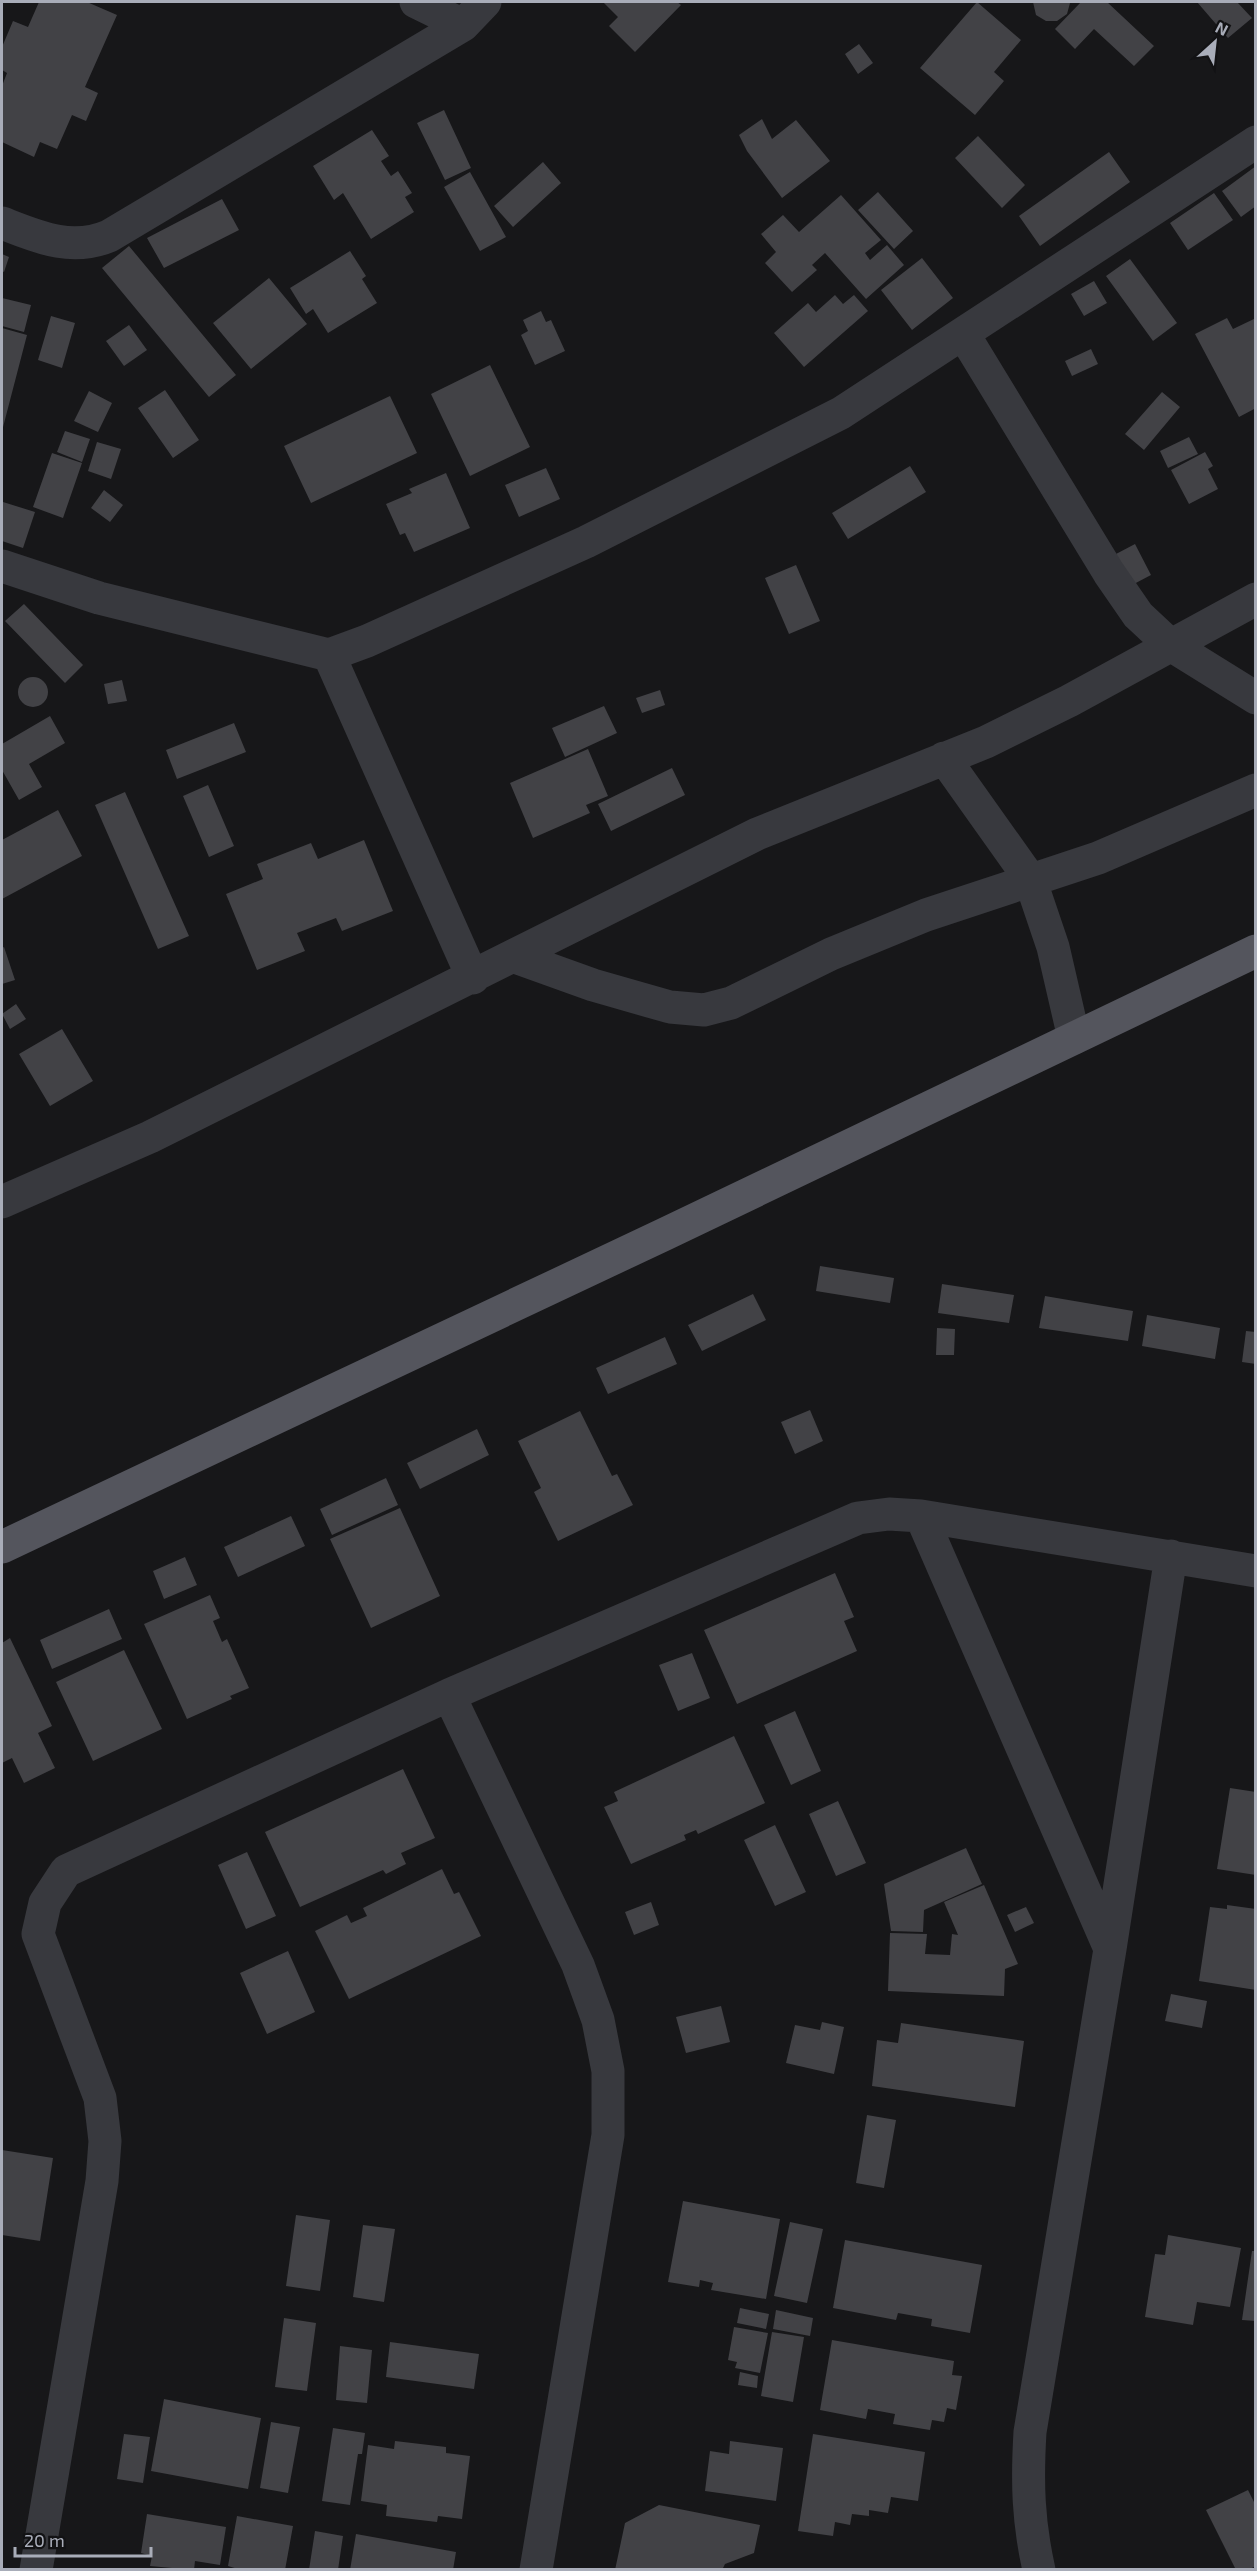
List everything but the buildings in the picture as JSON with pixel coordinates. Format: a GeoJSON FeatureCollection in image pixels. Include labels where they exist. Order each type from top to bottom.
{"type":"FeatureCollection","features":[{"type":"Feature","properties":{"kind":"main road"},"geometry":{"type":"LineString","coordinates":[[2,1547],[1256,951]]}},
{"type":"Feature","properties":{"kind":"street"},"geometry":{"type":"LineString","coordinates":[[416,2],[463,24]]}},
{"type":"Feature","properties":{"kind":"street"},"geometry":{"type":"LineString","coordinates":[[2,223],[53,242],[81,245],[109,236],[463,24],[485,2]]}},
{"type":"Feature","properties":{"kind":"street"},"geometry":{"type":"LineString","coordinates":[[2,566],[99,598],[329,656],[586,542],[841,413],[964,335],[1256,142]]}},
{"type":"Feature","properties":{"kind":"street"},"geometry":{"type":"LineString","coordinates":[[964,335],[1109,573],[1138,615],[1169,645],[1256,698]]}},
{"type":"Feature","properties":{"kind":"street"},"geometry":{"type":"LineString","coordinates":[[2,1202],[150,1137],[473,978],[757,834],[986,742],[1069,701],[1256,599]]}},
{"type":"Feature","properties":{"kind":"street"},"geometry":{"type":"LineString","coordinates":[[329,656],[473,978]]}},
{"type":"Feature","properties":{"kind":"street"},"geometry":{"type":"LineString","coordinates":[[944,758],[1030,879],[1053,947],[1074,1038]]}},
{"type":"Feature","properties":{"kind":"street"},"geometry":{"type":"LineString","coordinates":[[515,957],[615,991],[670,1006],[704,1010],[731,1003],[831,954],[926,915],[1098,858],[1256,789]]}},
{"type":"Feature","properties":{"kind":"street"},"geometry":{"type":"LineString","coordinates":[[36,2570],[102,2181],[105,2141],[100,2098],[38,1934],[45,1903],[66,1871],[449,1695],[858,1518],[889,1514],[921,1516],[1256,1571]]}},
{"type":"Feature","properties":{"kind":"street"},"geometry":{"type":"LineString","coordinates":[[921,1516],[1110,1949]]}},
{"type":"Feature","properties":{"kind":"street"},"geometry":{"type":"LineString","coordinates":[[1039,2570],[1030,2530],[1027,2488],[1030,2432],[1110,1949],[1171,1556]]}},
{"type":"Feature","properties":{"kind":"street"},"geometry":{"type":"LineString","coordinates":[[449,1695],[578,1965],[598,2020],[609,2071],[608,2135],[536,2570]]}}]}
